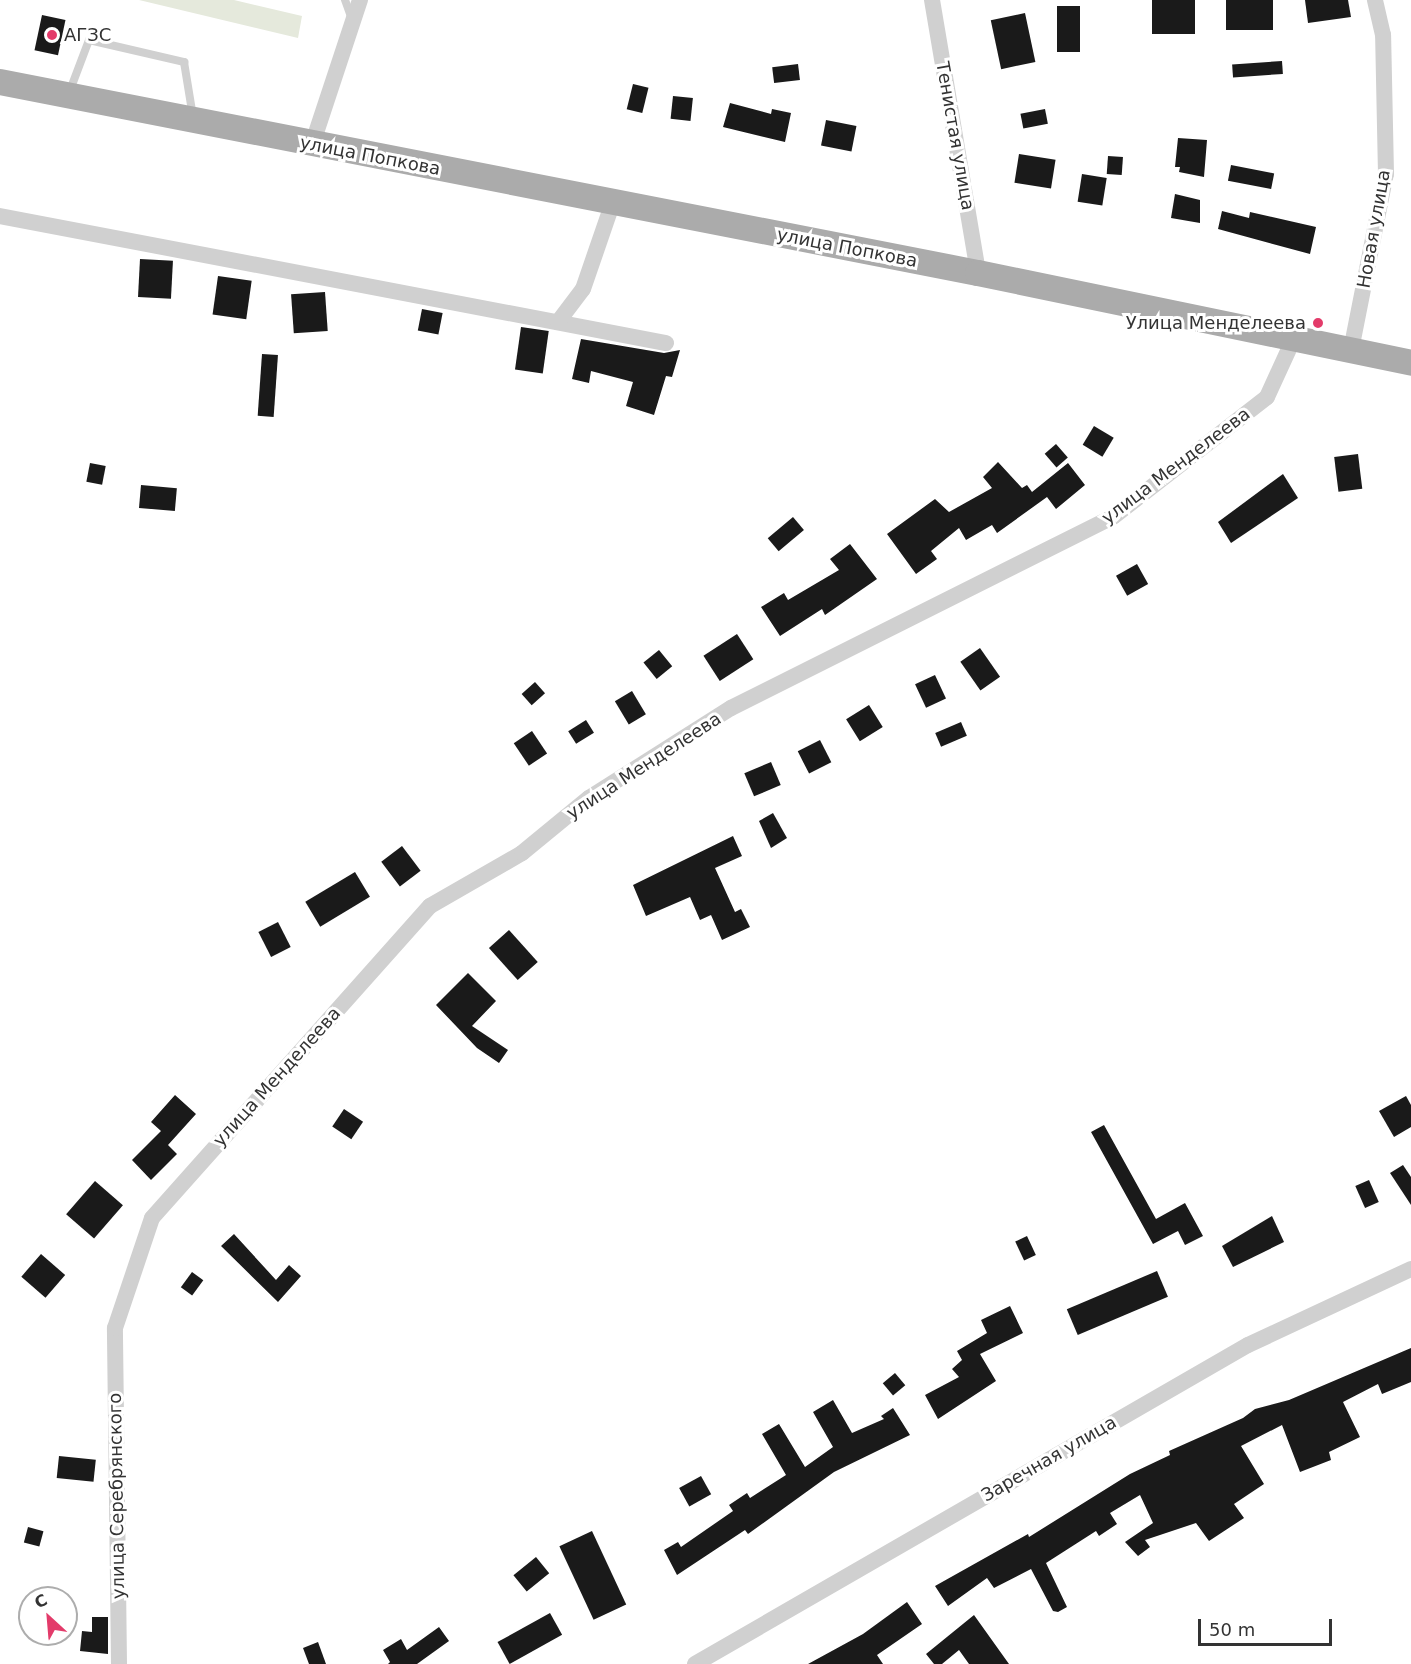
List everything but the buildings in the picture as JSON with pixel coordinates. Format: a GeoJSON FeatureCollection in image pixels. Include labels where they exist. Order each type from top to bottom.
{"type":"FeatureCollection","features":[{"type":"Feature","properties":{"kind":"main road","name":"улица Попкова"},"geometry":{"type":"LineString","coordinates":[[0,82],[282,140],[978,273],[1411,363]]}},
{"type":"Feature","properties":{"kind":"street"},"geometry":{"type":"LineString","coordinates":[[312,145],[354,24],[360,0]]}},
{"type":"Feature","properties":{"kind":"street","name":"Тенистая улица"},"geometry":{"type":"LineString","coordinates":[[932,0],[978,273]]}},
{"type":"Feature","properties":{"kind":"street","name":"Новая улица"},"geometry":{"type":"LineString","coordinates":[[1351,351],[1386,174],[1383,35],[1375,0]]}},
{"type":"Feature","properties":{"kind":"street"},"geometry":{"type":"LineString","coordinates":[[558,322],[583,289],[613,202]]}},
{"type":"Feature","properties":{"kind":"street"},"geometry":{"type":"LineString","coordinates":[[0,216],[666,342]]}},
{"type":"Feature","properties":{"kind":"street","name":"улица Менделеева"},"geometry":{"type":"LineString","coordinates":[[115,1328],[152,1218],[430,906],[522,853],[589,798],[731,708],[1113,517],[1268,397],[1294,338]]}},
{"type":"Feature","properties":{"kind":"street","name":"Заречная улица"},"geometry":{"type":"LineString","coordinates":[[695,1664],[1248,1345],[1411,1269]]}},
{"type":"Feature","properties":{"kind":"street","name":"улица Серебрянского"},"geometry":{"type":"LineString","coordinates":[[115,1328],[119,1664]]}},
{"type":"Feature","properties":{"kind":"lane"},"geometry":{"type":"LineString","coordinates":[[345,0],[354,24]]}},
{"type":"Feature","properties":{"kind":"lane"},"geometry":{"type":"LineString","coordinates":[[68,97],[89,40],[184,62],[193,120]]}},
{"type":"Feature","properties":{"kind":"shaded area"},"geometry":{"type":"Polygon","coordinates":[[[139,0],[234,0],[302,16],[298,38],[139,0]]]}},
{"type":"Feature","properties":{"kind":"place","name":"АГЗС"},"geometry":{"type":"Point","coordinates":[52,35]}},
{"type":"Feature","properties":{"kind":"place","name":"Улица Менделеева"},"geometry":{"type":"Point","coordinates":[1318,323]}}]}
